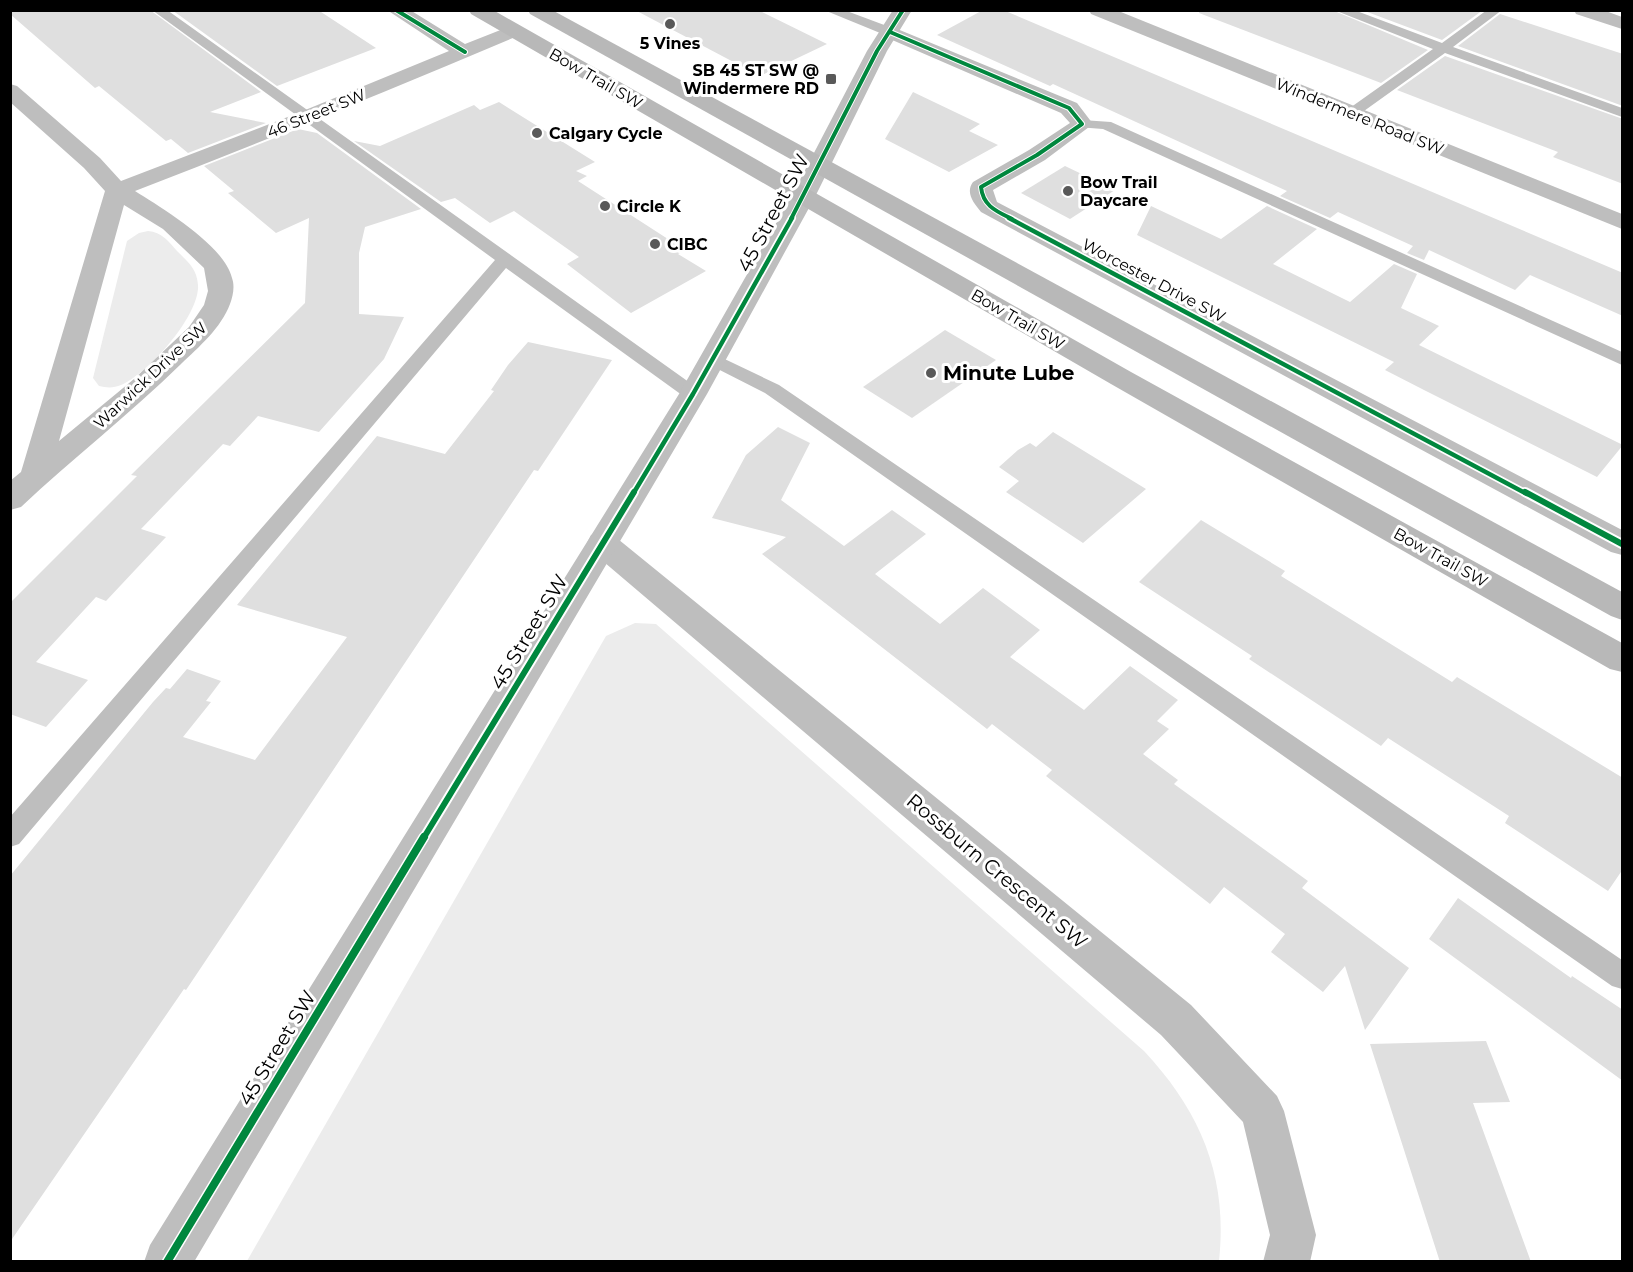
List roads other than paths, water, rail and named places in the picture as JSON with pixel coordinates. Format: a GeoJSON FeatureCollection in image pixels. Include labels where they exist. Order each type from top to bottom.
{"type":"FeatureCollection","features":[{"type":"Feature","properties":{"kind":"main road","name":"Bow Trail SW"},"geometry":{"type":"LineString","coordinates":[[478,10],[803,197],[1623,659]]}},
{"type":"Feature","properties":{"kind":"main road","name":"Bow Trail SW"},"geometry":{"type":"LineString","coordinates":[[537,10],[1623,607]]}},
{"type":"Feature","properties":{"kind":"street"},"geometry":{"type":"LineString","coordinates":[[396,10],[465,52]]}},
{"type":"Feature","properties":{"kind":"street","name":"45 Street SW"},"geometry":{"type":"LineString","coordinates":[[167,1262],[693,394],[803,197],[818,163],[903,10]]}},
{"type":"Feature","properties":{"kind":"street","name":"Windermere Road SW"},"geometry":{"type":"LineString","coordinates":[[1098,10],[1623,222]]}},
{"type":"Feature","properties":{"kind":"street"},"geometry":{"type":"LineString","coordinates":[[1583,10],[1623,23]]}},
{"type":"Feature","properties":{"kind":"street","name":"46 Street SW"},"geometry":{"type":"LineString","coordinates":[[117,190],[306,118],[513,31]]}},
{"type":"Feature","properties":{"kind":"street"},"geometry":{"type":"LineString","coordinates":[[890,32],[1069,108],[1082,124]]}},
{"type":"Feature","properties":{"kind":"street","name":"Warwick Drive SW"},"geometry":{"type":"LineString","coordinates":[[10,90],[92,163],[117,190],[171,224],[215,265],[220,278],[221,291],[217,306],[198,333],[144,385],[10,499]]}},
{"type":"Feature","properties":{"kind":"street","name":"Worcester Drive SW"},"geometry":{"type":"LineString","coordinates":[[1082,124],[1037,155],[981,186],[982,197],[989,207],[1623,544]]}},
{"type":"Feature","properties":{"kind":"street"},"geometry":{"type":"LineString","coordinates":[[34,477],[117,190]]}},
{"type":"Feature","properties":{"kind":"street","name":"Rossburn Crescent SW"},"geometry":{"type":"LineString","coordinates":[[602,543],[1184,1028],[1262,1111],[1293,1235],[1286,1262]]}},
{"type":"Feature","properties":{"kind":"lane"},"geometry":{"type":"LineString","coordinates":[[158,10],[693,394]]}},
{"type":"Feature","properties":{"kind":"lane"},"geometry":{"type":"LineString","coordinates":[[830,10],[890,32]]}},
{"type":"Feature","properties":{"kind":"lane"},"geometry":{"type":"LineString","coordinates":[[1340,10],[1623,113]]}},
{"type":"Feature","properties":{"kind":"lane"},"geometry":{"type":"LineString","coordinates":[[1352,113],[1496,10]]}},
{"type":"Feature","properties":{"kind":"lane"},"geometry":{"type":"LineString","coordinates":[[1082,124],[1106,125],[1623,360]]}},
{"type":"Feature","properties":{"kind":"lane"},"geometry":{"type":"LineString","coordinates":[[10,836],[506,258]]}},
{"type":"Feature","properties":{"kind":"lane"},"geometry":{"type":"LineString","coordinates":[[712,359],[772,389],[1623,976]]}},
{"type":"Feature","properties":{"kind":"place","name":"5 Vines"},"geometry":{"type":"Point","coordinates":[670,24]}},
{"type":"Feature","properties":{"kind":"place","name":"SB 45 ST SW @ Windermere RD"},"geometry":{"type":"Point","coordinates":[831,79]}},
{"type":"Feature","properties":{"kind":"place","name":"Calgary Cycle"},"geometry":{"type":"Point","coordinates":[537,133]}},
{"type":"Feature","properties":{"kind":"place","name":"Bow Trail Daycare"},"geometry":{"type":"Point","coordinates":[1068,191]}},
{"type":"Feature","properties":{"kind":"place","name":"Circle K"},"geometry":{"type":"Point","coordinates":[605,206]}},
{"type":"Feature","properties":{"kind":"place","name":"CIBC"},"geometry":{"type":"Point","coordinates":[655,244]}},
{"type":"Feature","properties":{"kind":"place","name":"Minute Lube"},"geometry":{"type":"Point","coordinates":[931,373]}}]}
